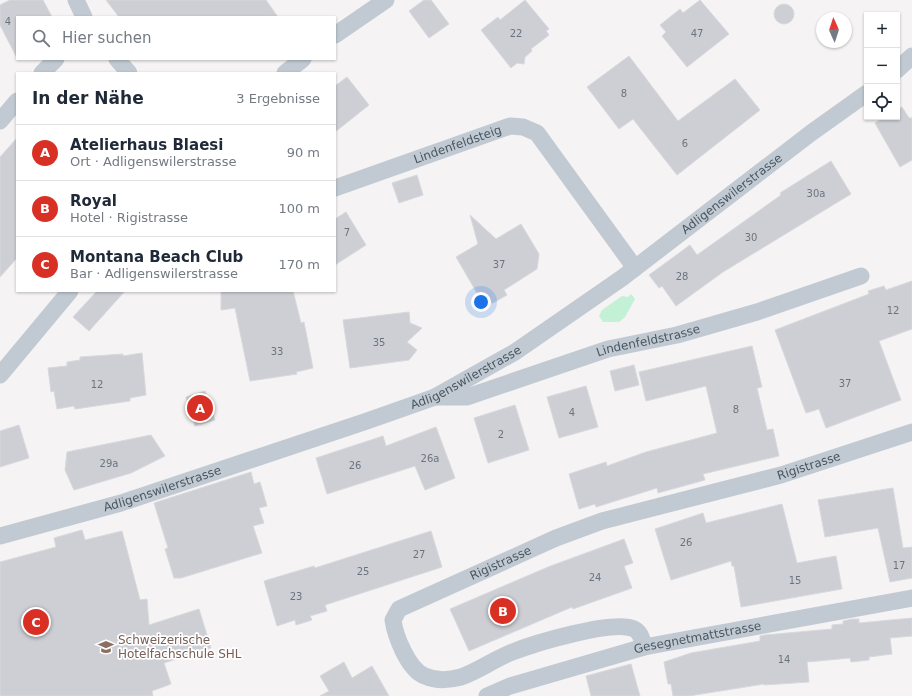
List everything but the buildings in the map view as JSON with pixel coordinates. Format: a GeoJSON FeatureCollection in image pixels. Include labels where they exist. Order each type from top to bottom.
{"type":"FeatureCollection","features":[{"type":"Feature","properties":{"kind":"street"},"geometry":{"type":"LineString","coordinates":[[76,0],[84,16]]}},
{"type":"Feature","properties":{"kind":"street"},"geometry":{"type":"LineString","coordinates":[[336,34],[386,0]]}},
{"type":"Feature","properties":{"kind":"street"},"geometry":{"type":"LineString","coordinates":[[900,67],[912,56]]}},
{"type":"Feature","properties":{"kind":"street"},"geometry":{"type":"LineString","coordinates":[[43,72],[55,60]]}},
{"type":"Feature","properties":{"kind":"street"},"geometry":{"type":"LineString","coordinates":[[118,60],[128,72]]}},
{"type":"Feature","properties":{"kind":"street"},"geometry":{"type":"LineString","coordinates":[[286,72],[302,60]]}},
{"type":"Feature","properties":{"kind":"street","name":"Adligenswilerstrasse"},"geometry":{"type":"LineString","coordinates":[[0,536],[121,504],[435,397],[515,352],[635,268],[811,133],[864,95]]}},
{"type":"Feature","properties":{"kind":"street"},"geometry":{"type":"LineString","coordinates":[[0,121],[16,102]]}},
{"type":"Feature","properties":{"kind":"street","name":"Lindenfeldsteig"},"geometry":{"type":"LineString","coordinates":[[336,188],[510,126],[523,127],[538,133],[635,268]]}},
{"type":"Feature","properties":{"kind":"street","name":"Lindenfeldstrasse"},"geometry":{"type":"LineString","coordinates":[[435,397],[467,397],[608,349],[678,335],[742,317],[861,276]]}},
{"type":"Feature","properties":{"kind":"street"},"geometry":{"type":"LineString","coordinates":[[0,375],[69,292]]}},
{"type":"Feature","properties":{"kind":"street","name":"Rigistrasse"},"geometry":{"type":"LineString","coordinates":[[644,647],[640,633],[635,629],[615,626],[521,649],[461,676],[446,680],[424,676],[410,663],[395,633],[393,620],[399,609],[556,538],[602,521],[781,475],[912,432]]}},
{"type":"Feature","properties":{"kind":"street","name":"Gesegnetmattstrasse"},"geometry":{"type":"LineString","coordinates":[[487,696],[510,686],[644,647],[912,598]]}},
{"type":"Feature","properties":{"kind":"green space"},"geometry":{"type":"Polygon","coordinates":[[[631,294],[635,299],[625,317],[619,322],[603,322],[599,316],[602,310],[622,296],[628,297],[631,294]]]}},
{"type":"Feature","properties":{"kind":"place","name":"Atelierhaus Blaesi"},"geometry":{"type":"Point","coordinates":[200,408]}},
{"type":"Feature","properties":{"kind":"place","name":"Royal"},"geometry":{"type":"Point","coordinates":[503,611]}},
{"type":"Feature","properties":{"kind":"place","name":"Montana Beach Club"},"geometry":{"type":"Point","coordinates":[36,622]}},
{"type":"Feature","properties":{"kind":"place","name":"Schweizerische Hotelfachschule SHL"},"geometry":{"type":"Point","coordinates":[106,647]}}]}
